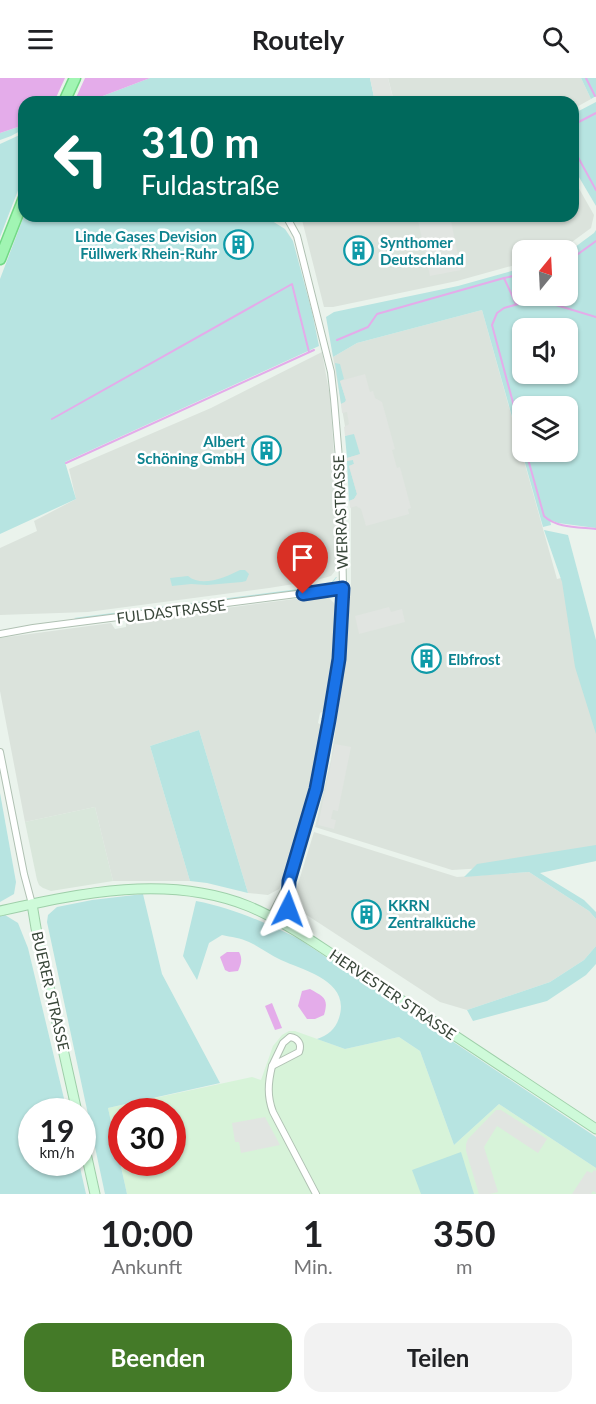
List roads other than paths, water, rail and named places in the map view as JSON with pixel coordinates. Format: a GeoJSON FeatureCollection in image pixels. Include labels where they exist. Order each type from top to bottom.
{"type":"FeatureCollection","features":[{"type":"Feature","properties":{"kind":"main road"},"geometry":{"type":"LineString","coordinates":[[67,96],[75,78]]}},
{"type":"Feature","properties":{"kind":"main road"},"geometry":{"type":"LineString","coordinates":[[0,260],[18,214]]}},
{"type":"Feature","properties":{"kind":"main road","name":"HERVESTER STRASSE"},"geometry":{"type":"LineString","coordinates":[[32,903],[112,890],[162,890],[211,895],[249,906],[310,940],[596,1129]]}},
{"type":"Feature","properties":{"kind":"main road"},"geometry":{"type":"LineString","coordinates":[[0,911],[32,903]]}},
{"type":"Feature","properties":{"kind":"main road","name":"BUERER STRASSE"},"geometry":{"type":"LineString","coordinates":[[32,903],[74,1098]]}},
{"type":"Feature","properties":{"kind":"main road"},"geometry":{"type":"LineString","coordinates":[[91,1176],[95,1194]]}},
{"type":"Feature","properties":{"kind":"street","name":"WERRASTRASSE"},"geometry":{"type":"LineString","coordinates":[[270,916],[289,881],[316,789],[339,659],[343,588],[341,482],[330,372],[297,236],[289,222]]}},
{"type":"Feature","properties":{"kind":"street","name":"FULDASTRASSE"},"geometry":{"type":"LineString","coordinates":[[0,634],[343,588]]}},
{"type":"Feature","properties":{"kind":"street"},"geometry":{"type":"LineString","coordinates":[[0,752],[24,874],[32,903]]}},
{"type":"Feature","properties":{"kind":"street","name":"WERRASTRASSE"},"geometry":{"type":"LineString","coordinates":[[289,881],[288,909],[293,920],[310,940]]}},
{"type":"Feature","properties":{"kind":"street"},"geometry":{"type":"LineString","coordinates":[[272,1066],[299,1052],[298,1040],[290,1037],[284,1040],[272,1066],[268,1088],[271,1107],[316,1194]]}},
{"type":"Feature","properties":{"kind":"waterway"},"geometry":{"type":"LineString","coordinates":[[586,78],[595,96]]}},
{"type":"Feature","properties":{"kind":"waterway"},"geometry":{"type":"LineString","coordinates":[[579,122],[596,113]]}},
{"type":"Feature","properties":{"kind":"waterway"},"geometry":{"type":"LineString","coordinates":[[579,159],[596,190]]}},
{"type":"Feature","properties":{"kind":"waterway"},"geometry":{"type":"LineString","coordinates":[[578,254],[596,241]]}},
{"type":"Feature","properties":{"kind":"waterway"},"geometry":{"type":"LineString","coordinates":[[512,276],[504,278],[512,295]]}},
{"type":"Feature","properties":{"kind":"waterway"},"geometry":{"type":"LineString","coordinates":[[337,340],[368,327],[377,314],[504,278]]}},
{"type":"Feature","properties":{"kind":"waterway"},"geometry":{"type":"LineString","coordinates":[[52,419],[292,284],[309,352]]}},
{"type":"Feature","properties":{"kind":"waterway"},"geometry":{"type":"LineString","coordinates":[[512,399],[492,325],[497,313],[504,308],[536,299],[596,317]]}},
{"type":"Feature","properties":{"kind":"waterway"},"geometry":{"type":"LineString","coordinates":[[66,463],[314,350]]}},
{"type":"Feature","properties":{"kind":"waterway"},"geometry":{"type":"LineString","coordinates":[[529,462],[544,516],[561,525],[596,529]]}},
{"type":"Feature","properties":{"kind":"place","name":"Linde Gases Devision Füllwerk Rhein-Ruhr"},"geometry":{"type":"Point","coordinates":[238,245]}},
{"type":"Feature","properties":{"kind":"place","name":"Synthomer Deutschland"},"geometry":{"type":"Point","coordinates":[359,251]}},
{"type":"Feature","properties":{"kind":"place","name":"Albert Schöning GmbH"},"geometry":{"type":"Point","coordinates":[266,450]}},
{"type":"Feature","properties":{"kind":"place","name":"Elbfrost"},"geometry":{"type":"Point","coordinates":[427,659]}},
{"type":"Feature","properties":{"kind":"place","name":"KKRN Zentralküche"},"geometry":{"type":"Point","coordinates":[367,914]}}]}
